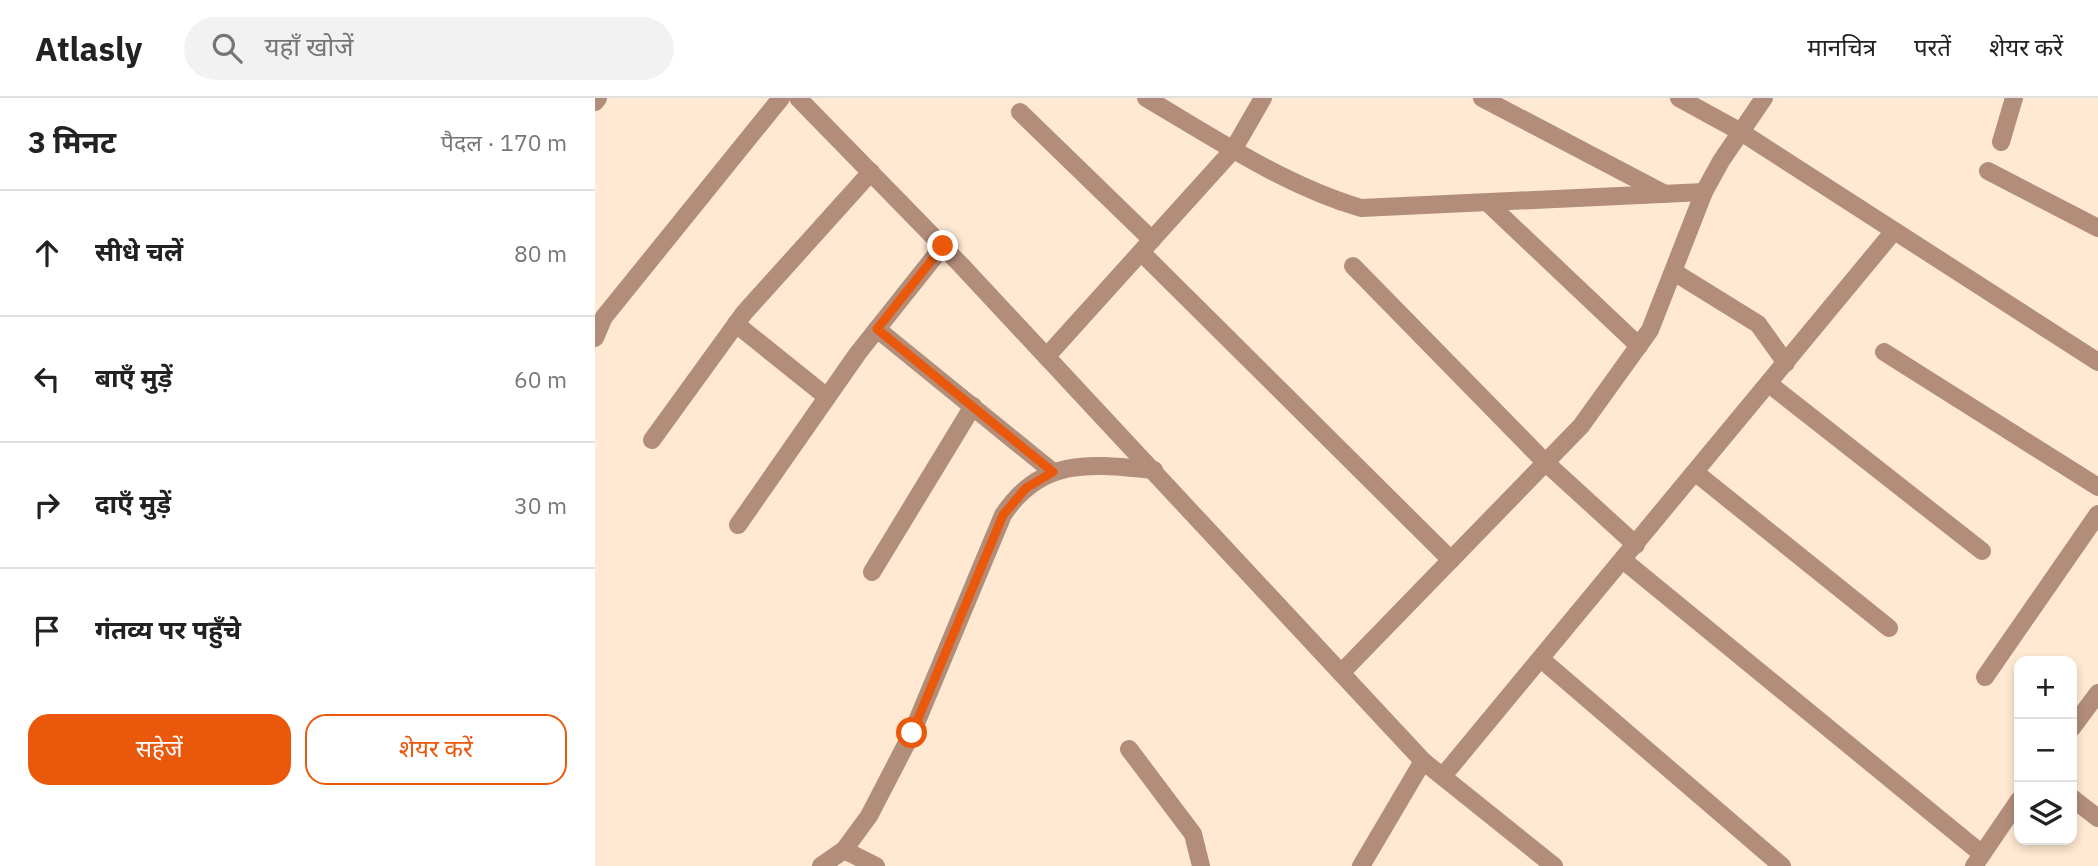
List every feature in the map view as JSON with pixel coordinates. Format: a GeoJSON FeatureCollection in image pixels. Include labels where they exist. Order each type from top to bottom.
{"type":"FeatureCollection","features":[{"type":"Feature","properties":{"kind":"street"},"geometry":{"type":"LineString","coordinates":[[595,338],[604,317],[781,98]]}},
{"type":"Feature","properties":{"kind":"street"},"geometry":{"type":"LineString","coordinates":[[798,98],[1047,356],[1423,761],[1554,866]]}},
{"type":"Feature","properties":{"kind":"street"},"geometry":{"type":"LineString","coordinates":[[1146,98],[1233,150],[1313,190],[1361,208],[1704,192]]}},
{"type":"Feature","properties":{"kind":"street"},"geometry":{"type":"LineString","coordinates":[[1482,98],[1665,194]]}},
{"type":"Feature","properties":{"kind":"street"},"geometry":{"type":"LineString","coordinates":[[1679,98],[1741,132],[2098,362]]}},
{"type":"Feature","properties":{"kind":"street"},"geometry":{"type":"LineString","coordinates":[[1341,673],[1581,426],[1650,330],[1704,192],[1764,98]]}},
{"type":"Feature","properties":{"kind":"street"},"geometry":{"type":"LineString","coordinates":[[2000,142],[2014,98]]}},
{"type":"Feature","properties":{"kind":"street"},"geometry":{"type":"LineString","coordinates":[[1047,356],[1233,150],[1260,99]]}},
{"type":"Feature","properties":{"kind":"street"},"geometry":{"type":"LineString","coordinates":[[1020,112],[1146,246],[1451,560]]}},
{"type":"Feature","properties":{"kind":"street"},"geometry":{"type":"LineString","coordinates":[[1988,171],[2098,228]]}},
{"type":"Feature","properties":{"kind":"street"},"geometry":{"type":"LineString","coordinates":[[652,440],[736,324],[871,172]]}},
{"type":"Feature","properties":{"kind":"street"},"geometry":{"type":"LineString","coordinates":[[1489,204],[1639,346]]}},
{"type":"Feature","properties":{"kind":"street"},"geometry":{"type":"LineString","coordinates":[[1443,776],[1894,231]]}},
{"type":"Feature","properties":{"kind":"street"},"geometry":{"type":"LineString","coordinates":[[738,526],[827,397],[943,246]]}},
{"type":"Feature","properties":{"kind":"street"},"geometry":{"type":"LineString","coordinates":[[1353,266],[1545,462],[1636,545]]}},
{"type":"Feature","properties":{"kind":"street"},"geometry":{"type":"LineString","coordinates":[[1674,272],[1758,324],[1786,363]]}},
{"type":"Feature","properties":{"kind":"street"},"geometry":{"type":"LineString","coordinates":[[736,324],[827,397]]}},
{"type":"Feature","properties":{"kind":"street"},"geometry":{"type":"LineString","coordinates":[[877,329],[1053,472]]}},
{"type":"Feature","properties":{"kind":"street"},"geometry":{"type":"LineString","coordinates":[[1884,352],[2098,487]]}},
{"type":"Feature","properties":{"kind":"street"},"geometry":{"type":"LineString","coordinates":[[1769,384],[1982,551]]}},
{"type":"Feature","properties":{"kind":"street"},"geometry":{"type":"LineString","coordinates":[[872,572],[973,406]]}},
{"type":"Feature","properties":{"kind":"street"},"geometry":{"type":"LineString","coordinates":[[821,866],[844,850],[869,816],[912,733],[1003,515],[1026,488],[1053,472],[1099,464],[1154,470]]}},
{"type":"Feature","properties":{"kind":"street"},"geometry":{"type":"LineString","coordinates":[[1696,473],[1889,628]]}},
{"type":"Feature","properties":{"kind":"street"},"geometry":{"type":"LineString","coordinates":[[1985,677],[2098,514]]}},
{"type":"Feature","properties":{"kind":"street"},"geometry":{"type":"LineString","coordinates":[[1623,560],[1980,862],[2014,808]]}},
{"type":"Feature","properties":{"kind":"street"},"geometry":{"type":"LineString","coordinates":[[1541,659],[1782,866]]}},
{"type":"Feature","properties":{"kind":"street"},"geometry":{"type":"LineString","coordinates":[[2077,721],[2098,693]]}},
{"type":"Feature","properties":{"kind":"street"},"geometry":{"type":"LineString","coordinates":[[1129,749],[1193,834],[1201,866]]}},
{"type":"Feature","properties":{"kind":"street"},"geometry":{"type":"LineString","coordinates":[[1361,866],[1423,761]]}},
{"type":"Feature","properties":{"kind":"street"},"geometry":{"type":"LineString","coordinates":[[2077,802],[2098,818]]}},
{"type":"Feature","properties":{"kind":"street"},"geometry":{"type":"LineString","coordinates":[[844,850],[876,866]]}},
{"type":"Feature","properties":{"kind":"route"},"geometry":{"type":"LineString","coordinates":[[912,733],[1003,515],[1013,500],[1026,488],[1053,472],[877,329],[943,246]]}}]}
